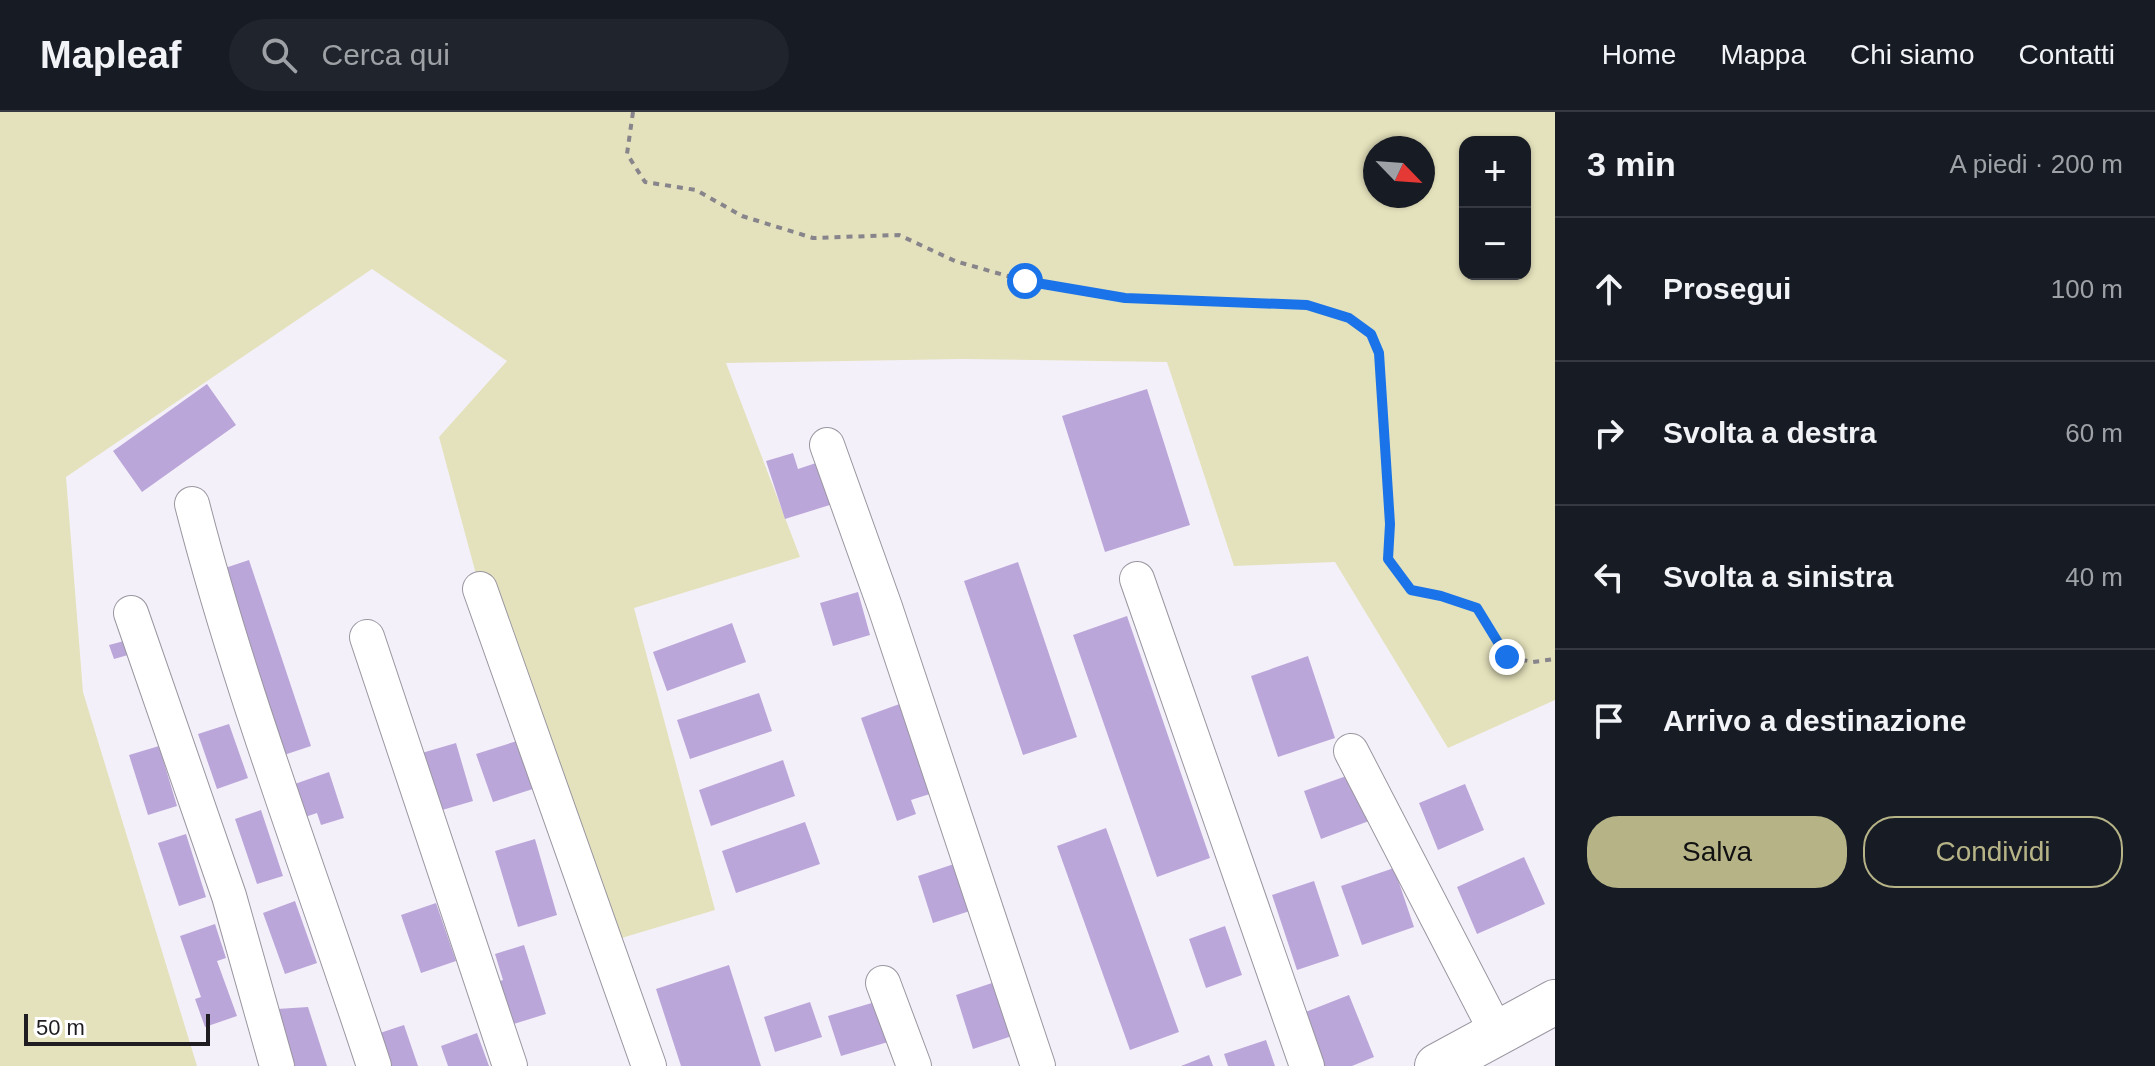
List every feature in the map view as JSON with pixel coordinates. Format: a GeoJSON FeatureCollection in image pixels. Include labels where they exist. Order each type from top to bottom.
{"type":"FeatureCollection","features":[{"type":"Feature","properties":{"kind":"main road"},"geometry":{"type":"LineString","coordinates":[[1498,1050],[1555,1002]]}},
{"type":"Feature","properties":{"kind":"main road"},"geometry":{"type":"LineString","coordinates":[[1437,1066],[1555,1036]]}},
{"type":"Feature","properties":{"kind":"lane"},"geometry":{"type":"LineString","coordinates":[[827,445],[885,607],[1038,1066]]}},
{"type":"Feature","properties":{"kind":"lane"},"geometry":{"type":"LineString","coordinates":[[192,504],[205,557],[279,789],[374,1066]]}},
{"type":"Feature","properties":{"kind":"lane"},"geometry":{"type":"LineString","coordinates":[[1137,579],[1307,1066]]}},
{"type":"Feature","properties":{"kind":"lane"},"geometry":{"type":"LineString","coordinates":[[480,589],[649,1066]]}},
{"type":"Feature","properties":{"kind":"lane"},"geometry":{"type":"LineString","coordinates":[[131,613],[229,896],[277,1066]]}},
{"type":"Feature","properties":{"kind":"lane"},"geometry":{"type":"LineString","coordinates":[[367,637],[510,1066]]}},
{"type":"Feature","properties":{"kind":"lane"},"geometry":{"type":"LineString","coordinates":[[1351,751],[1498,1050]]}},
{"type":"Feature","properties":{"kind":"lane"},"geometry":{"type":"LineString","coordinates":[[883,983],[914,1066]]}},
{"type":"Feature","properties":{"kind":"path"},"geometry":{"type":"LineString","coordinates":[[633,112],[627,154],[645,182],[696,190],[742,216],[813,238],[899,235],[955,261],[1025,281],[1125,298],[1307,305],[1349,318],[1371,334],[1379,353],[1390,524],[1388,559],[1411,590],[1477,608],[1507,657],[1533,662],[1555,659]]}},
{"type":"Feature","properties":{"kind":"shaded area"},"geometry":{"type":"Polygon","coordinates":[[[0,112],[1555,112],[1555,700],[1448,748],[1335,562],[1234,566],[1167,362],[962,359],[726,363],[800,557],[634,608],[715,910],[605,943],[480,589],[439,437],[507,361],[372,269],[66,477],[83,692],[197,1066],[0,1066],[0,112]]]}},
{"type":"Feature","properties":{"kind":"building"},"geometry":{"type":"Polygon","coordinates":[[[207,384],[236,425],[142,492],[113,451],[207,384]]]}},
{"type":"Feature","properties":{"kind":"building"},"geometry":{"type":"Polygon","coordinates":[[[1147,389],[1190,525],[1105,552],[1062,416],[1147,389]]]}},
{"type":"Feature","properties":{"kind":"building"},"geometry":{"type":"Polygon","coordinates":[[[793,453],[798,469],[819,462],[833,504],[785,519],[766,461],[793,453]]]}},
{"type":"Feature","properties":{"kind":"building"},"geometry":{"type":"Polygon","coordinates":[[[249,560],[311,746],[281,756],[219,570],[249,560]]]}},
{"type":"Feature","properties":{"kind":"building"},"geometry":{"type":"Polygon","coordinates":[[[1018,562],[1077,737],[1023,755],[964,581],[1018,562]]]}},
{"type":"Feature","properties":{"kind":"building"},"geometry":{"type":"Polygon","coordinates":[[[858,592],[870,635],[833,646],[820,603],[858,592]]]}},
{"type":"Feature","properties":{"kind":"building"},"geometry":{"type":"Polygon","coordinates":[[[1127,616],[1210,858],[1157,877],[1073,635],[1127,616]]]}},
{"type":"Feature","properties":{"kind":"building"},"geometry":{"type":"Polygon","coordinates":[[[732,623],[746,662],[667,691],[653,652],[732,623]]]}},
{"type":"Feature","properties":{"kind":"building"},"geometry":{"type":"Polygon","coordinates":[[[124,641],[128,655],[114,659],[109,645],[124,641]]]}},
{"type":"Feature","properties":{"kind":"building"},"geometry":{"type":"Polygon","coordinates":[[[1308,656],[1335,738],[1278,757],[1251,676],[1308,656]]]}},
{"type":"Feature","properties":{"kind":"building"},"geometry":{"type":"Polygon","coordinates":[[[759,693],[772,731],[690,759],[677,720],[759,693]]]}},
{"type":"Feature","properties":{"kind":"building"},"geometry":{"type":"Polygon","coordinates":[[[905,702],[936,792],[911,800],[916,814],[897,821],[861,718],[905,702]]]}},
{"type":"Feature","properties":{"kind":"building"},"geometry":{"type":"Polygon","coordinates":[[[229,724],[248,778],[217,789],[198,734],[229,724]]]}},
{"type":"Feature","properties":{"kind":"building"},"geometry":{"type":"Polygon","coordinates":[[[520,740],[536,788],[493,802],[476,754],[520,740]]]}},
{"type":"Feature","properties":{"kind":"building"},"geometry":{"type":"Polygon","coordinates":[[[456,743],[473,801],[432,813],[415,755],[456,743]]]}},
{"type":"Feature","properties":{"kind":"building"},"geometry":{"type":"Polygon","coordinates":[[[159,746],[177,806],[148,815],[129,755],[159,746]]]}},
{"type":"Feature","properties":{"kind":"building"},"geometry":{"type":"Polygon","coordinates":[[[783,760],[795,796],[711,826],[699,790],[783,760]]]}},
{"type":"Feature","properties":{"kind":"building"},"geometry":{"type":"Polygon","coordinates":[[[329,772],[344,818],[321,825],[317,813],[299,819],[289,786],[329,772]]]}},
{"type":"Feature","properties":{"kind":"building"},"geometry":{"type":"Polygon","coordinates":[[[1352,774],[1369,821],[1321,839],[1304,791],[1352,774]]]}},
{"type":"Feature","properties":{"kind":"building"},"geometry":{"type":"Polygon","coordinates":[[[1465,784],[1484,830],[1438,850],[1419,803],[1465,784]]]}},
{"type":"Feature","properties":{"kind":"building"},"geometry":{"type":"Polygon","coordinates":[[[261,810],[283,876],[257,884],[235,819],[261,810]]]}},
{"type":"Feature","properties":{"kind":"building"},"geometry":{"type":"Polygon","coordinates":[[[805,822],[820,864],[736,893],[722,851],[805,822]]]}},
{"type":"Feature","properties":{"kind":"building"},"geometry":{"type":"Polygon","coordinates":[[[1106,828],[1179,1032],[1130,1050],[1057,846],[1106,828]]]}},
{"type":"Feature","properties":{"kind":"building"},"geometry":{"type":"Polygon","coordinates":[[[186,834],[206,897],[179,906],[158,843],[186,834]]]}},
{"type":"Feature","properties":{"kind":"building"},"geometry":{"type":"Polygon","coordinates":[[[535,839],[557,915],[518,927],[495,851],[535,839]]]}},
{"type":"Feature","properties":{"kind":"building"},"geometry":{"type":"Polygon","coordinates":[[[1524,857],[1545,904],[1477,934],[1457,887],[1524,857]]]}},
{"type":"Feature","properties":{"kind":"building"},"geometry":{"type":"Polygon","coordinates":[[[960,862],[976,909],[933,923],[918,876],[960,862]]]}},
{"type":"Feature","properties":{"kind":"building"},"geometry":{"type":"Polygon","coordinates":[[[1394,868],[1414,927],[1362,945],[1341,886],[1394,868]]]}},
{"type":"Feature","properties":{"kind":"building"},"geometry":{"type":"Polygon","coordinates":[[[1314,881],[1339,956],[1297,970],[1272,895],[1314,881]]]}},
{"type":"Feature","properties":{"kind":"building"},"geometry":{"type":"Polygon","coordinates":[[[295,901],[317,963],[285,974],[263,913],[295,901]]]}},
{"type":"Feature","properties":{"kind":"building"},"geometry":{"type":"Polygon","coordinates":[[[436,903],[456,961],[421,973],[401,915],[436,903]]]}},
{"type":"Feature","properties":{"kind":"building"},"geometry":{"type":"Polygon","coordinates":[[[215,924],[226,958],[217,961],[237,1016],[205,1027],[195,999],[201,997],[180,936],[215,924]]]}},
{"type":"Feature","properties":{"kind":"building"},"geometry":{"type":"Polygon","coordinates":[[[1225,926],[1242,975],[1206,988],[1189,939],[1225,926]]]}},
{"type":"Feature","properties":{"kind":"building"},"geometry":{"type":"Polygon","coordinates":[[[524,945],[546,1014],[507,1026],[494,983],[503,980],[495,954],[524,945]]]}},
{"type":"Feature","properties":{"kind":"building"},"geometry":{"type":"Polygon","coordinates":[[[729,965],[761,1066],[681,1066],[656,989],[729,965]]]}},
{"type":"Feature","properties":{"kind":"building"},"geometry":{"type":"Polygon","coordinates":[[[1001,980],[1018,1034],[973,1049],[956,995],[1001,980]]]}},
{"type":"Feature","properties":{"kind":"building"},"geometry":{"type":"Polygon","coordinates":[[[1349,995],[1374,1057],[1352,1066],[1324,1066],[1303,1013],[1349,995]]]}},
{"type":"Feature","properties":{"kind":"building"},"geometry":{"type":"Polygon","coordinates":[[[810,1002],[822,1037],[775,1052],[764,1017],[810,1002]]]}},
{"type":"Feature","properties":{"kind":"building"},"geometry":{"type":"Polygon","coordinates":[[[875,1002],[888,1042],[841,1056],[828,1016],[875,1002]]]}},
{"type":"Feature","properties":{"kind":"building"},"geometry":{"type":"Polygon","coordinates":[[[308,1007],[327,1066],[295,1066],[277,1009],[308,1007]]]}},
{"type":"Feature","properties":{"kind":"building"},"geometry":{"type":"Polygon","coordinates":[[[404,1025],[418,1066],[384,1066],[374,1035],[404,1025]]]}},
{"type":"Feature","properties":{"kind":"building"},"geometry":{"type":"Polygon","coordinates":[[[477,1033],[489,1066],[448,1066],[441,1046],[477,1033]]]}},
{"type":"Feature","properties":{"kind":"building"},"geometry":{"type":"Polygon","coordinates":[[[1266,1040],[1275,1066],[1228,1066],[1224,1054],[1266,1040]]]}},
{"type":"Feature","properties":{"kind":"building"},"geometry":{"type":"Polygon","coordinates":[[[1209,1055],[1213,1066],[1181,1066],[1209,1055]]]}},
{"type":"Feature","properties":{"kind":"route"},"geometry":{"type":"LineString","coordinates":[[1025,281],[1125,298],[1307,305],[1349,318],[1371,334],[1379,353],[1390,524],[1388,559],[1411,590],[1477,608],[1507,657]]}}]}
